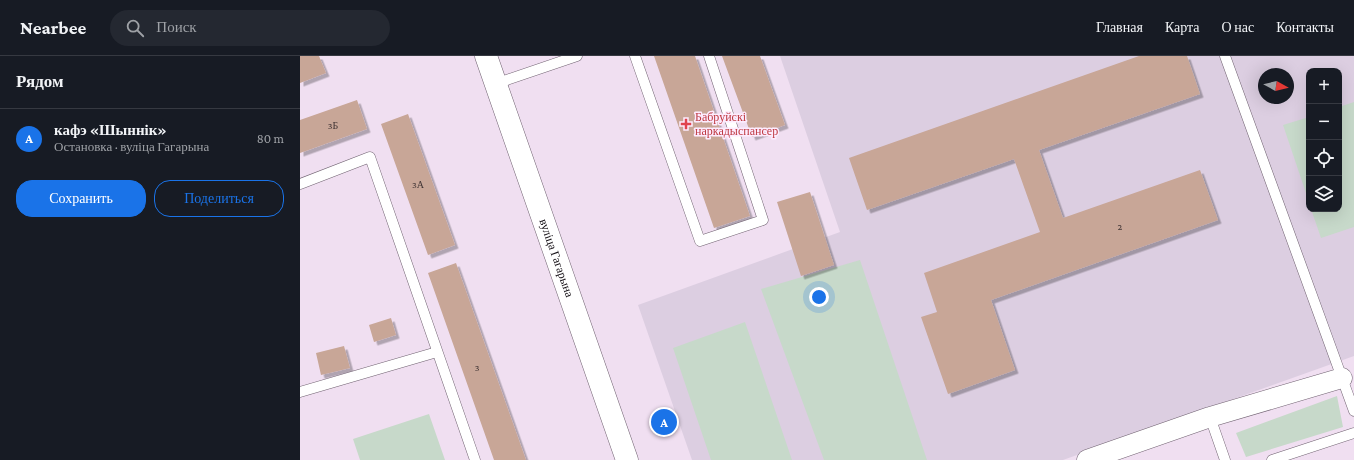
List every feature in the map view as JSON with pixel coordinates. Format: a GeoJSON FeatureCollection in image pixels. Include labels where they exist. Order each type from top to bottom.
{"type":"FeatureCollection","features":[{"type":"Feature","properties":{"kind":"main road","name":"вуліца Гагарына"},"geometry":{"type":"LineString","coordinates":[[486,56],[627,460]]}},
{"type":"Feature","properties":{"kind":"street"},"geometry":{"type":"LineString","coordinates":[[1087,460],[1210,417],[1342,378]]}},
{"type":"Feature","properties":{"kind":"lane"},"geometry":{"type":"LineString","coordinates":[[495,84],[577,56]]}},
{"type":"Feature","properties":{"kind":"lane"},"geometry":{"type":"LineString","coordinates":[[635,56],[700,241],[763,220],[709,56]]}},
{"type":"Feature","properties":{"kind":"lane"},"geometry":{"type":"LineString","coordinates":[[1225,56],[1354,411]]}},
{"type":"Feature","properties":{"kind":"lane"},"geometry":{"type":"LineString","coordinates":[[300,184],[370,157],[475,460]]}},
{"type":"Feature","properties":{"kind":"lane"},"geometry":{"type":"LineString","coordinates":[[300,392],[437,352]]}},
{"type":"Feature","properties":{"kind":"lane"},"geometry":{"type":"LineString","coordinates":[[1210,417],[1224,460]]}},
{"type":"Feature","properties":{"kind":"lane"},"geometry":{"type":"LineString","coordinates":[[1272,460],[1354,433]]}},
{"type":"Feature","properties":{"kind":"shaded area"},"geometry":{"type":"Polygon","coordinates":[[[780,56],[1354,56],[1354,356],[1063,460],[692,460],[638,305],[840,232],[780,56]]]}},
{"type":"Feature","properties":{"kind":"green space"},"geometry":{"type":"Polygon","coordinates":[[[1354,102],[1354,227],[1321,238],[1312,212],[1342,212],[1342,106],[1354,102]]]}},
{"type":"Feature","properties":{"kind":"green space"},"geometry":{"type":"Polygon","coordinates":[[[1306,118],[1306,193],[1283,125],[1306,118]]]}},
{"type":"Feature","properties":{"kind":"green space"},"geometry":{"type":"Polygon","coordinates":[[[860,260],[927,460],[824,460],[761,289],[860,260]]]}},
{"type":"Feature","properties":{"kind":"green space"},"geometry":{"type":"Polygon","coordinates":[[[745,322],[792,460],[711,460],[673,348],[745,322]]]}},
{"type":"Feature","properties":{"kind":"green space"},"geometry":{"type":"Polygon","coordinates":[[[1337,396],[1343,427],[1246,457],[1236,433],[1337,396]]]}},
{"type":"Feature","properties":{"kind":"green space"},"geometry":{"type":"Polygon","coordinates":[[[429,414],[445,460],[360,460],[353,439],[429,414]]]}},
{"type":"Feature","properties":{"kind":"building"},"geometry":{"type":"Polygon","coordinates":[[[300,56],[319,56],[326,73],[300,83],[300,56]]]}},
{"type":"Feature","properties":{"kind":"building"},"geometry":{"type":"Polygon","coordinates":[[[654,56],[695,56],[750,216],[714,228],[654,56]]]}},
{"type":"Feature","properties":{"kind":"building"},"geometry":{"type":"Polygon","coordinates":[[[722,56],[760,56],[785,125],[752,137],[722,56]]]}},
{"type":"Feature","properties":{"kind":"building"},"geometry":{"type":"Polygon","coordinates":[[[1139,56],[1187,56],[1200,94],[1039,150],[1063,218],[1200,170],[1218,220],[991,300],[1015,370],[948,394],[921,317],[937,312],[924,273],[1040,232],[1014,159],[867,210],[849,158],[1139,56]]]}},
{"type":"Feature","properties":{"kind":"building"},"geometry":{"type":"Polygon","coordinates":[[[357,100],[367,129],[300,153],[300,120],[357,100]]]}},
{"type":"Feature","properties":{"kind":"building"},"geometry":{"type":"Polygon","coordinates":[[[408,114],[455,245],[428,255],[381,124],[408,114]]]}},
{"type":"Feature","properties":{"kind":"building"},"geometry":{"type":"Polygon","coordinates":[[[810,192],[834,265],[801,276],[777,202],[810,192]]]}},
{"type":"Feature","properties":{"kind":"building"},"geometry":{"type":"Polygon","coordinates":[[[456,263],[526,460],[494,460],[428,273],[456,263]]]}},
{"type":"Feature","properties":{"kind":"building"},"geometry":{"type":"Polygon","coordinates":[[[391,318],[396,335],[374,342],[369,325],[391,318]]]}},
{"type":"Feature","properties":{"kind":"building"},"geometry":{"type":"Polygon","coordinates":[[[344,346],[350,368],[321,375],[316,353],[344,346]]]}},
{"type":"Feature","properties":{"kind":"place","name":"Бабруйскі наркадыспансер"},"geometry":{"type":"Point","coordinates":[686,124]}},
{"type":"Feature","properties":{"kind":"place","name":"кафэ «Шыннік»"},"geometry":{"type":"Point","coordinates":[664,422]}}]}
